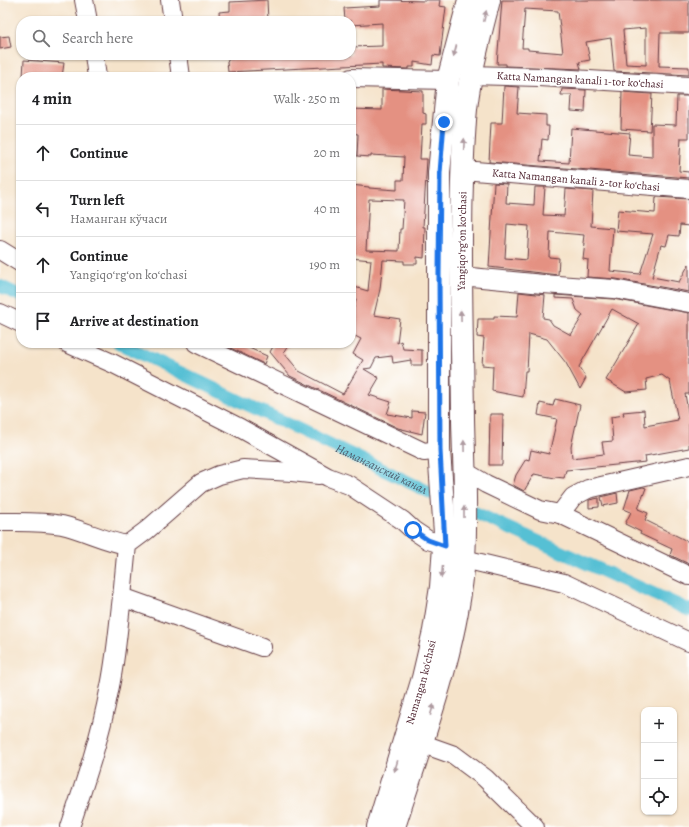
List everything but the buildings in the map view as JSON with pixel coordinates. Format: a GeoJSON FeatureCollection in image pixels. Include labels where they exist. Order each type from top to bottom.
{"type":"FeatureCollection","features":[{"type":"Feature","properties":{"kind":"main road","name":"Yangiqoʻrgʻon koʻchasi"},"geometry":{"type":"LineString","coordinates":[[454,544],[442,478],[440,450],[440,173],[448,80],[469,0]]}},
{"type":"Feature","properties":{"kind":"main road","name":"Yangiqoʻrgʻon koʻchasi"},"geometry":{"type":"LineString","coordinates":[[454,544],[464,478],[461,276],[465,119],[471,75],[489,0]]}},
{"type":"Feature","properties":{"kind":"main road","name":"Namangan ko'chasi"},"geometry":{"type":"LineString","coordinates":[[394,827],[413,740],[423,678],[434,631],[441,587],[454,544]]}},
{"type":"Feature","properties":{"kind":"main road","name":"Namangan ko'chasi"},"geometry":{"type":"LineString","coordinates":[[378,827],[413,740]]}},
{"type":"Feature","properties":{"kind":"street"},"geometry":{"type":"LineString","coordinates":[[84,0],[87,16]]}},
{"type":"Feature","properties":{"kind":"street"},"geometry":{"type":"LineString","coordinates":[[170,0],[172,16]]}},
{"type":"Feature","properties":{"kind":"street"},"geometry":{"type":"LineString","coordinates":[[95,60],[96,72]]}},
{"type":"Feature","properties":{"kind":"street"},"geometry":{"type":"LineString","coordinates":[[179,60],[180,72]]}},
{"type":"Feature","properties":{"kind":"street","name":"Katta Namangan kanali 1-tor koʻchasi"},"geometry":{"type":"LineString","coordinates":[[471,75],[539,77],[689,86]]}},
{"type":"Feature","properties":{"kind":"street"},"geometry":{"type":"LineString","coordinates":[[356,78],[448,80]]}},
{"type":"Feature","properties":{"kind":"street","name":"Katta Namangan kanali 2-tor koʻchasi"},"geometry":{"type":"LineString","coordinates":[[463,170],[689,189]]}},
{"type":"Feature","properties":{"kind":"street"},"geometry":{"type":"LineString","coordinates":[[0,250],[16,259]]}},
{"type":"Feature","properties":{"kind":"street"},"geometry":{"type":"LineString","coordinates":[[461,276],[614,289],[689,303]]}},
{"type":"Feature","properties":{"kind":"street"},"geometry":{"type":"LineString","coordinates":[[0,313],[16,321]]}},
{"type":"Feature","properties":{"kind":"street"},"geometry":{"type":"LineString","coordinates":[[78,348],[114,364],[226,421],[328,477],[349,485],[402,520],[413,530],[428,540],[454,544],[564,583],[689,642]]}},
{"type":"Feature","properties":{"kind":"street"},"geometry":{"type":"LineString","coordinates":[[206,348],[424,452],[440,450]]}},
{"type":"Feature","properties":{"kind":"street"},"geometry":{"type":"LineString","coordinates":[[560,514],[573,497],[588,489],[689,466]]}},
{"type":"Feature","properties":{"kind":"street"},"geometry":{"type":"LineString","coordinates":[[0,522],[46,522],[62,525],[114,543],[127,544],[147,530],[201,483],[220,475],[243,469],[292,472],[328,477]]}},
{"type":"Feature","properties":{"kind":"street"},"geometry":{"type":"LineString","coordinates":[[464,478],[486,484],[540,510],[560,514],[689,576]]}},
{"type":"Feature","properties":{"kind":"street"},"geometry":{"type":"LineString","coordinates":[[70,827],[94,755],[110,691],[127,544]]}},
{"type":"Feature","properties":{"kind":"street"},"geometry":{"type":"LineString","coordinates":[[122,597],[262,647]]}},
{"type":"Feature","properties":{"kind":"street"},"geometry":{"type":"LineString","coordinates":[[413,740],[454,755],[485,778],[534,827]]}},
{"type":"Feature","properties":{"kind":"waterway","name":"Наманганский канал"},"geometry":{"type":"LineString","coordinates":[[0,286],[16,294]]}},
{"type":"Feature","properties":{"kind":"waterway","name":"Наманганский канал"},"geometry":{"type":"LineString","coordinates":[[129,348],[423,489],[689,610]]}},
{"type":"Feature","properties":{"kind":"route"},"geometry":{"type":"LineString","coordinates":[[413,530],[428,540],[445,546],[440,450],[439,274],[440,173],[444,122]]}}]}
